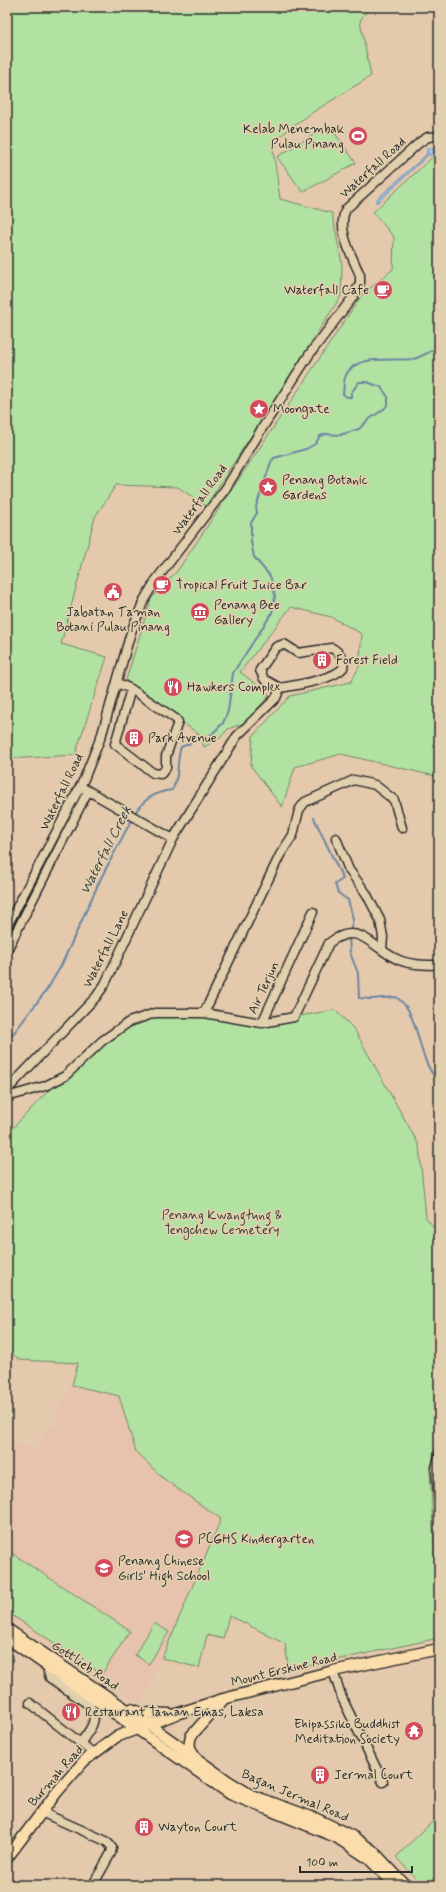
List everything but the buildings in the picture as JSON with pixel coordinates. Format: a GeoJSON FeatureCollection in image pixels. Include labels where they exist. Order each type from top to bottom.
{"type":"FeatureCollection","features":[{"type":"Feature","properties":{"kind":"main road","name":"Gottlieb Road"},"geometry":{"type":"LineString","coordinates":[[7,1629],[105,1695],[138,1728]]}},
{"type":"Feature","properties":{"kind":"main road","name":"Gottlieb Road"},"geometry":{"type":"LineString","coordinates":[[7,1638],[126,1715],[148,1724]]}},
{"type":"Feature","properties":{"kind":"main road","name":"Mount Erskine Road"},"geometry":{"type":"LineString","coordinates":[[138,1728],[176,1714],[259,1689],[333,1671],[439,1649]]}},
{"type":"Feature","properties":{"kind":"main road"},"geometry":{"type":"LineString","coordinates":[[105,1695],[119,1700],[137,1712],[176,1714]]}},
{"type":"Feature","properties":{"kind":"main road"},"geometry":{"type":"LineString","coordinates":[[196,1759],[190,1750],[189,1743],[191,1736],[223,1699]]}},
{"type":"Feature","properties":{"kind":"main road"},"geometry":{"type":"LineString","coordinates":[[116,1737],[124,1726],[126,1715]]}},
{"type":"Feature","properties":{"kind":"main road","name":"Bagan Jermal Road"},"geometry":{"type":"LineString","coordinates":[[148,1724],[196,1759],[251,1795],[317,1819],[352,1836],[372,1850],[405,1885]]}},
{"type":"Feature","properties":{"kind":"main road","name":"Bagan Jermal Road"},"geometry":{"type":"LineString","coordinates":[[138,1728],[230,1794],[262,1808],[316,1827],[355,1848],[368,1858],[395,1885]]}},
{"type":"Feature","properties":{"kind":"main road","name":"Burmah Road"},"geometry":{"type":"LineString","coordinates":[[8,1852],[62,1786],[93,1753],[116,1737],[138,1728]]}},
{"type":"Feature","properties":{"kind":"street","name":"Waterfall Road"},"geometry":{"type":"LineString","coordinates":[[7,926],[84,789],[135,622],[144,600],[156,580],[226,488],[309,355],[353,297],[360,283],[360,276],[345,237],[342,219],[346,209],[420,142],[428,137],[439,136]]}},
{"type":"Feature","properties":{"kind":"street"},"geometry":{"type":"LineString","coordinates":[[284,644],[298,653],[332,648],[341,656],[344,665],[337,673],[318,680],[280,688],[264,678],[260,673],[261,667],[278,645],[284,644]]}},
{"type":"Feature","properties":{"kind":"street"},"geometry":{"type":"LineString","coordinates":[[117,683],[131,689],[177,721],[178,726],[166,756],[166,768],[161,774],[153,773],[114,742],[131,689]]}},
{"type":"Feature","properties":{"kind":"street","name":"Waterfall Lane"},"geometry":{"type":"LineString","coordinates":[[7,1090],[96,998],[173,839],[237,736],[276,698],[280,688]]}},
{"type":"Feature","properties":{"kind":"street"},"geometry":{"type":"LineString","coordinates":[[204,1013],[280,855],[292,835],[299,810],[305,802],[354,780],[375,785],[394,800],[402,828]]}},
{"type":"Feature","properties":{"kind":"street"},"geometry":{"type":"LineString","coordinates":[[7,950],[84,789],[173,839]]}},
{"type":"Feature","properties":{"kind":"street"},"geometry":{"type":"LineString","coordinates":[[336,838],[349,870],[366,893],[380,920],[383,937],[382,949]]}},
{"type":"Feature","properties":{"kind":"street","name":"Air Terjun"},"geometry":{"type":"LineString","coordinates":[[7,1097],[45,1086],[65,1076],[102,1041],[130,1022],[155,1013],[204,1013],[262,1023],[313,912]]}},
{"type":"Feature","properties":{"kind":"street"},"geometry":{"type":"LineString","coordinates":[[262,1023],[294,1017],[329,943],[338,936],[351,934],[367,938],[399,960],[424,965],[439,966]]}},
{"type":"Feature","properties":{"kind":"street"},"geometry":{"type":"LineString","coordinates":[[439,1455],[436,1469],[439,1505]]}},
{"type":"Feature","properties":{"kind":"street"},"geometry":{"type":"LineString","coordinates":[[51,1667],[48,1672],[49,1676],[93,1709],[93,1726],[81,1742]]}},
{"type":"Feature","properties":{"kind":"street"},"geometry":{"type":"LineString","coordinates":[[333,1671],[342,1698],[383,1782]]}},
{"type":"Feature","properties":{"kind":"street"},"geometry":{"type":"LineString","coordinates":[[30,1703],[93,1753]]}},
{"type":"Feature","properties":{"kind":"street"},"geometry":{"type":"LineString","coordinates":[[41,1812],[106,1841],[112,1847],[111,1853],[93,1885]]}},
{"type":"Feature","properties":{"kind":"shaded area","name":"Penang Chinese Girls' High School"},"geometry":{"type":"Polygon","coordinates":[[[72,1385],[119,1396],[137,1452],[164,1479],[221,1519],[162,1658],[140,1703],[7,1617],[7,1444],[37,1449],[51,1427],[59,1426],[57,1411],[72,1385]]]}},
{"type":"Feature","properties":{"kind":"green space"},"geometry":{"type":"Polygon","coordinates":[[[7,7],[369,7],[360,21],[371,76],[310,114],[272,142],[280,199],[332,213],[342,264],[341,296],[206,506],[178,487],[116,485],[95,517],[61,644],[107,657],[75,755],[7,759],[7,7]]]}},
{"type":"Feature","properties":{"kind":"green space"},"geometry":{"type":"Polygon","coordinates":[[[329,125],[356,163],[303,192],[277,157],[329,125]]]}},
{"type":"Feature","properties":{"kind":"green space"},"geometry":{"type":"Polygon","coordinates":[[[439,151],[439,777],[341,754],[295,767],[282,807],[251,766],[253,736],[290,696],[351,682],[359,667],[362,634],[331,617],[291,607],[240,672],[270,695],[242,724],[228,729],[220,738],[204,747],[201,736],[126,680],[151,599],[178,570],[362,295],[393,269],[394,237],[373,212],[439,151]]]}},
{"type":"Feature","properties":{"kind":"green space","name":"Penang Kwangtung & Tengchew Cemetery"},"geometry":{"type":"Polygon","coordinates":[[[335,1010],[354,1029],[419,1145],[426,1218],[439,1233],[439,1434],[430,1471],[439,1638],[289,1670],[285,1644],[229,1615],[223,1639],[207,1635],[199,1668],[162,1658],[221,1519],[164,1479],[136,1452],[119,1396],[72,1385],[78,1363],[20,1360],[7,1349],[7,1134],[48,1091],[72,1074],[120,1030],[150,1013],[198,1011],[258,1023],[335,1010]]]}},
{"type":"Feature","properties":{"kind":"green space"},"geometry":{"type":"Polygon","coordinates":[[[7,1550],[130,1631],[102,1674],[7,1612],[7,1550]]]}},
{"type":"Feature","properties":{"kind":"green space"},"geometry":{"type":"Polygon","coordinates":[[[154,1623],[169,1632],[149,1664],[135,1655],[154,1623]]]}},
{"type":"Feature","properties":{"kind":"green space"},"geometry":{"type":"Polygon","coordinates":[[[432,1822],[439,1829],[439,1885],[422,1885],[396,1857],[432,1822]]]}},
{"type":"Feature","properties":{"kind":"water"},"geometry":{"type":"Polygon","coordinates":[[[431,147],[435,151],[433,155],[428,155],[377,203],[375,201],[427,154],[427,149],[431,147]]]}},
{"type":"Feature","properties":{"kind":"waterway","name":"Waterfall Creek"},"geometry":{"type":"LineString","coordinates":[[134,815],[145,801],[155,795],[172,790],[176,780],[181,747],[211,735],[223,723],[228,711],[233,673],[272,613],[275,596],[272,582],[270,576],[254,557],[251,542],[251,523],[257,513],[256,507],[271,462],[274,458],[306,449],[315,444],[320,436],[326,434],[340,435],[359,429],[368,420],[384,409],[388,404],[388,397],[381,387],[367,382],[359,382],[351,393],[351,397],[347,397],[343,394],[345,378],[349,370],[356,364],[365,361],[386,359],[413,359],[439,347]]}},
{"type":"Feature","properties":{"kind":"waterway"},"geometry":{"type":"LineString","coordinates":[[314,818],[343,879],[335,884],[338,893],[348,900],[353,919],[350,932]]}},
{"type":"Feature","properties":{"kind":"waterway","name":"Waterfall Creek"},"geometry":{"type":"LineString","coordinates":[[7,1042],[48,988],[61,966],[101,878],[132,819]]}},
{"type":"Feature","properties":{"kind":"waterway"},"geometry":{"type":"LineString","coordinates":[[349,937],[350,953],[358,973],[359,998],[371,999],[396,997],[404,1004],[412,1017],[424,1056],[432,1074],[439,1081]]}},
{"type":"Feature","properties":{"kind":"place","name":"Kelab Menembak Pulau Pinang"},"geometry":{"type":"Point","coordinates":[358,136]}},
{"type":"Feature","properties":{"kind":"place","name":"Waterfall Cafe"},"geometry":{"type":"Point","coordinates":[383,290]}},
{"type":"Feature","properties":{"kind":"place","name":"Moongate"},"geometry":{"type":"Point","coordinates":[259,409]}},
{"type":"Feature","properties":{"kind":"place","name":"Penang Botanic Gardens"},"geometry":{"type":"Point","coordinates":[268,487]}},
{"type":"Feature","properties":{"kind":"place","name":"Tropical Fruit Juice Bar"},"geometry":{"type":"Point","coordinates":[162,585]}},
{"type":"Feature","properties":{"kind":"place","name":"Jabatan Taman Botani Pulau Pinang"},"geometry":{"type":"Point","coordinates":[113,592]}},
{"type":"Feature","properties":{"kind":"place","name":"Penang Bee Gallery"},"geometry":{"type":"Point","coordinates":[200,612]}},
{"type":"Feature","properties":{"kind":"place","name":"Forest Field"},"geometry":{"type":"Point","coordinates":[322,660]}},
{"type":"Feature","properties":{"kind":"place","name":"Hawkers Complex"},"geometry":{"type":"Point","coordinates":[173,687]}},
{"type":"Feature","properties":{"kind":"place","name":"Park Avenue"},"geometry":{"type":"Point","coordinates":[134,738]}},
{"type":"Feature","properties":{"kind":"place","name":"PCGHS Kindergarten"},"geometry":{"type":"Point","coordinates":[184,1539]}},
{"type":"Feature","properties":{"kind":"place","name":"Penang Chinese Girls' High School"},"geometry":{"type":"Point","coordinates":[104,1568]}},
{"type":"Feature","properties":{"kind":"place","name":"Restaurant Taman Emas, Laksa"},"geometry":{"type":"Point","coordinates":[71,1712]}},
{"type":"Feature","properties":{"kind":"place","name":"Ehipassiko Buddhist Meditation Society"},"geometry":{"type":"Point","coordinates":[414,1731]}},
{"type":"Feature","properties":{"kind":"place","name":"Jermal Court"},"geometry":{"type":"Point","coordinates":[320,1775]}},
{"type":"Feature","properties":{"kind":"place","name":"Wayton Court"},"geometry":{"type":"Point","coordinates":[144,1827]}}]}
